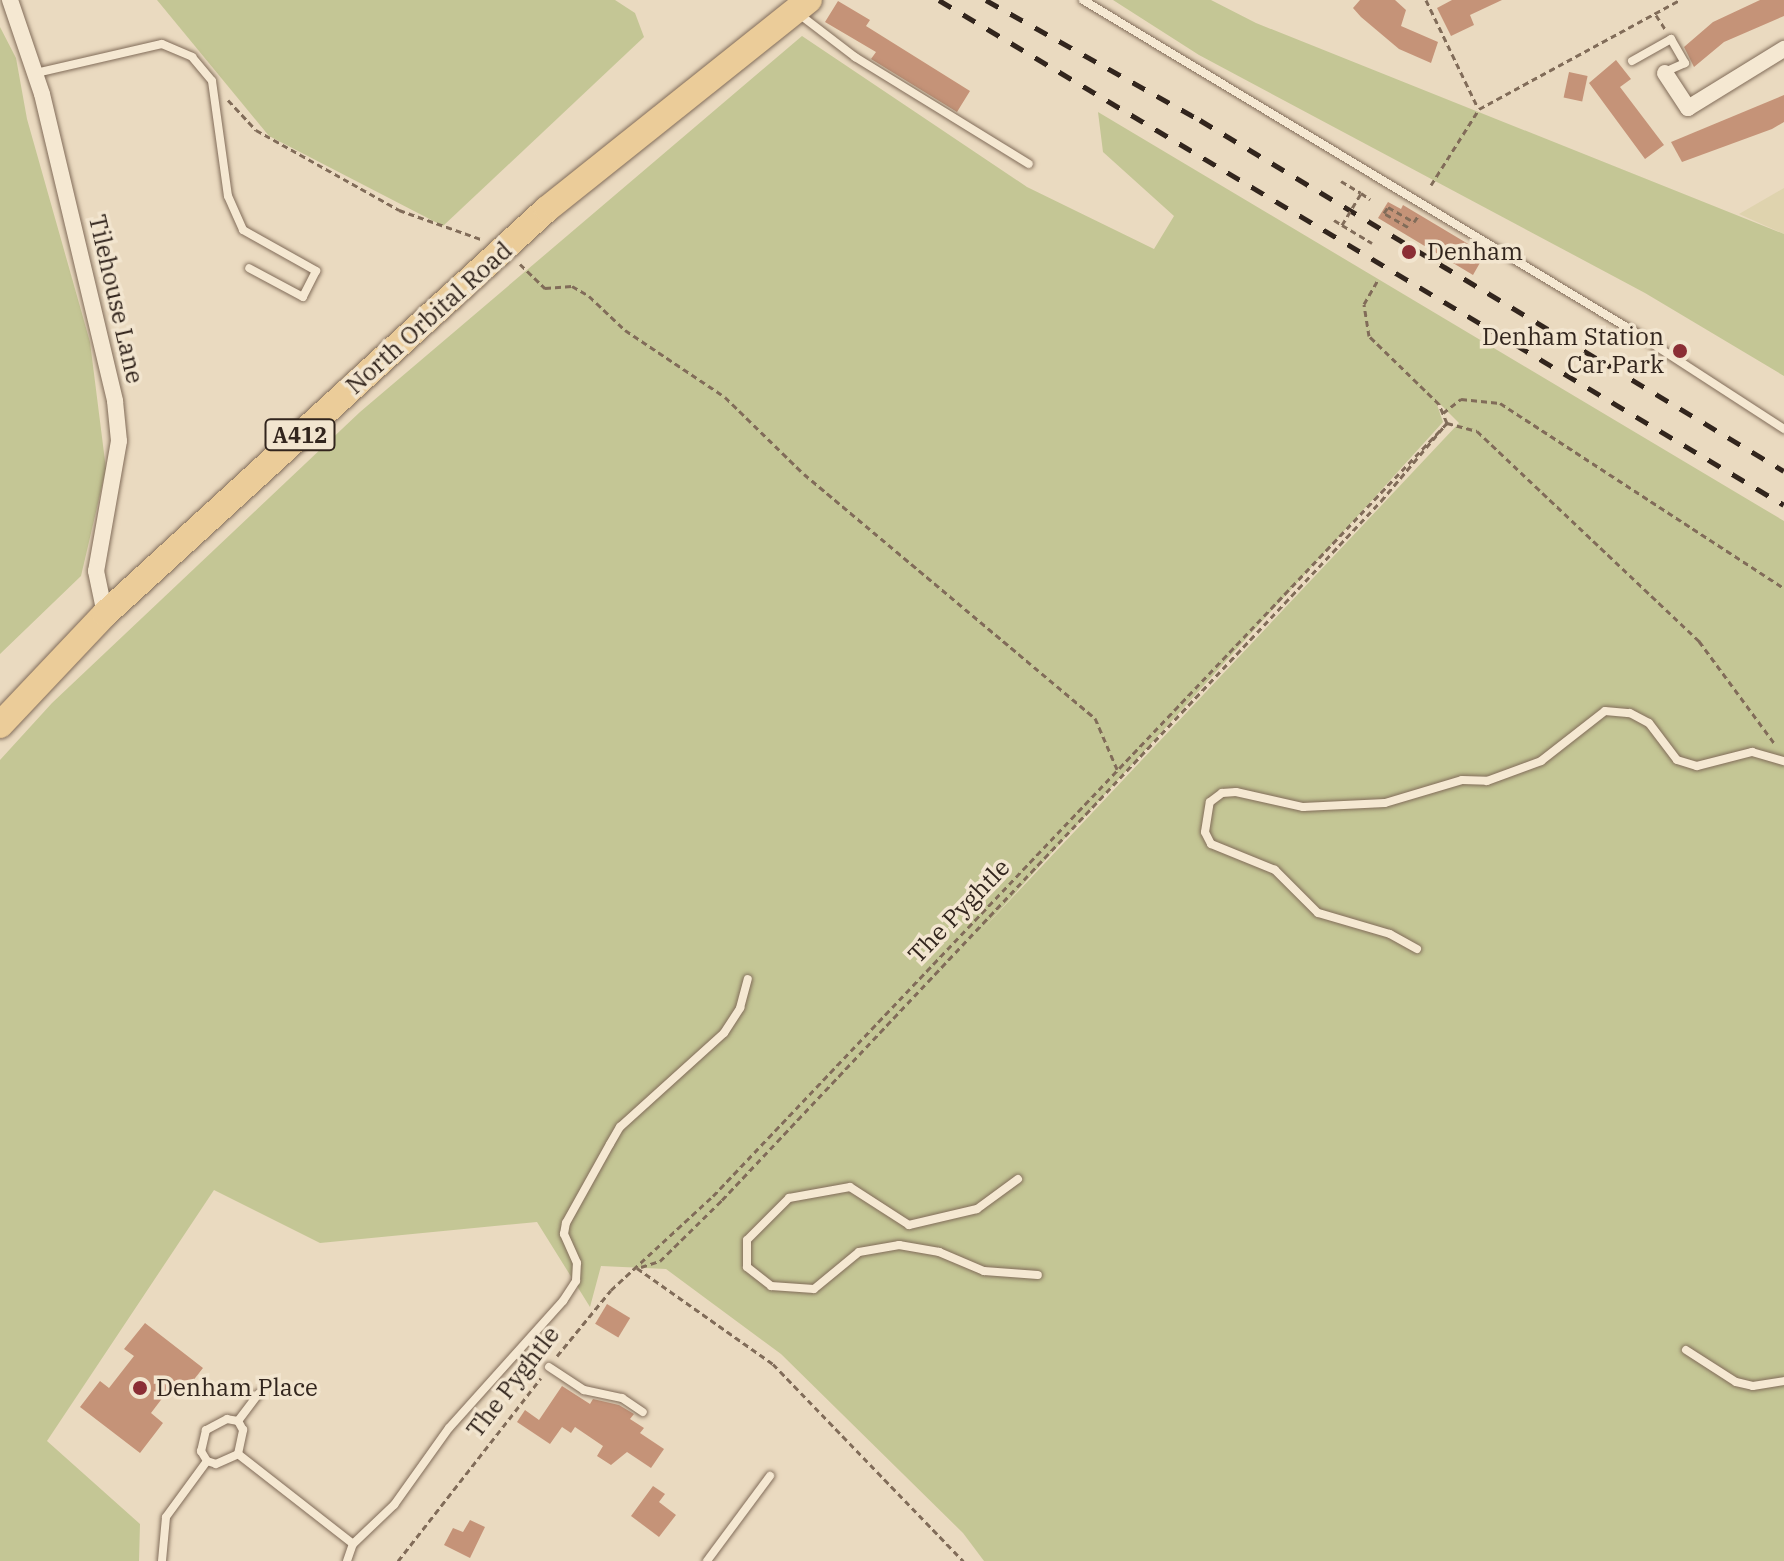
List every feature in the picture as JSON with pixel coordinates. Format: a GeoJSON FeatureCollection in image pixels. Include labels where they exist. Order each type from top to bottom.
{"type":"FeatureCollection","features":[{"type":"Feature","properties":{"kind":"main road","name":"North Orbital Road"},"geometry":{"type":"LineString","coordinates":[[0,725],[105,614],[604,159],[802,6]]}},
{"type":"Feature","properties":{"kind":"street","name":"Tilehouse Lane"},"geometry":{"type":"LineString","coordinates":[[10,0],[36,73],[115,401],[119,441],[96,571],[105,614]]}},
{"type":"Feature","properties":{"kind":"street"},"geometry":{"type":"LineString","coordinates":[[1665,73],[1688,108],[1784,49]]}},
{"type":"Feature","properties":{"kind":"lane"},"geometry":{"type":"LineString","coordinates":[[1083,0],[1633,331],[1784,429]]}},
{"type":"Feature","properties":{"kind":"lane"},"geometry":{"type":"LineString","coordinates":[[802,6],[855,57],[1029,164]]}},
{"type":"Feature","properties":{"kind":"lane"},"geometry":{"type":"LineString","coordinates":[[1632,61],[1671,39],[1685,63],[1665,73]]}},
{"type":"Feature","properties":{"kind":"lane"},"geometry":{"type":"LineString","coordinates":[[36,73],[162,44],[192,57],[212,81],[228,196],[243,230],[316,271],[303,297],[249,268]]}},
{"type":"Feature","properties":{"kind":"lane"},"geometry":{"type":"LineString","coordinates":[[1417,949],[1390,934],[1318,913],[1275,870],[1211,844],[1205,832],[1210,802],[1222,793],[1236,792],[1303,807],[1385,803],[1462,780],[1487,781],[1541,761],[1605,711],[1630,713],[1649,723],[1677,760],[1697,766],[1752,752],[1784,758]]}},
{"type":"Feature","properties":{"kind":"lane"},"geometry":{"type":"LineString","coordinates":[[347,1561],[353,1544],[373,1529],[449,1428],[563,1301],[576,1281],[577,1263],[564,1234],[566,1223],[610,1144],[620,1127],[724,1033],[740,1008],[748,979]]}},
{"type":"Feature","properties":{"kind":"lane"},"geometry":{"type":"LineString","coordinates":[[1018,1179],[977,1209],[909,1225],[850,1187],[789,1198],[747,1240],[747,1267],[771,1286],[814,1289],[859,1252],[899,1245],[939,1252],[984,1271],[1038,1275]]}},
{"type":"Feature","properties":{"kind":"lane"},"geometry":{"type":"LineString","coordinates":[[1686,1350],[1718,1366],[1736,1382],[1753,1386],[1784,1381]]}},
{"type":"Feature","properties":{"kind":"lane"},"geometry":{"type":"LineString","coordinates":[[549,1367],[584,1390],[622,1398],[643,1412]]}},
{"type":"Feature","properties":{"kind":"lane"},"geometry":{"type":"LineString","coordinates":[[238,1421],[258,1394]]}},
{"type":"Feature","properties":{"kind":"lane"},"geometry":{"type":"LineString","coordinates":[[238,1421],[227,1419],[206,1430],[201,1451],[207,1461],[216,1464],[238,1454]]}},
{"type":"Feature","properties":{"kind":"lane"},"geometry":{"type":"LineString","coordinates":[[238,1421],[243,1430],[238,1454]]}},
{"type":"Feature","properties":{"kind":"lane"},"geometry":{"type":"LineString","coordinates":[[238,1454],[353,1544]]}},
{"type":"Feature","properties":{"kind":"lane"},"geometry":{"type":"LineString","coordinates":[[162,1561],[166,1517],[207,1461]]}},
{"type":"Feature","properties":{"kind":"lane"},"geometry":{"type":"LineString","coordinates":[[707,1561],[770,1476]]}},
{"type":"Feature","properties":{"kind":"path"},"geometry":{"type":"LineString","coordinates":[[1426,0],[1479,109]]}},
{"type":"Feature","properties":{"kind":"path"},"geometry":{"type":"LineString","coordinates":[[1431,185],[1479,109],[1680,0]]}},
{"type":"Feature","properties":{"kind":"path"},"geometry":{"type":"LineString","coordinates":[[1655,13],[1671,39]]}},
{"type":"Feature","properties":{"kind":"path"},"geometry":{"type":"LineString","coordinates":[[212,81],[256,130],[399,210],[505,248],[545,288],[572,286],[589,296],[625,330],[725,397],[804,474],[1095,718],[1117,769]]}},
{"type":"Feature","properties":{"kind":"path"},"geometry":{"type":"LineString","coordinates":[[1341,181],[1370,199]]}},
{"type":"Feature","properties":{"kind":"path"},"geometry":{"type":"LineString","coordinates":[[1342,225],[1361,193]]}},
{"type":"Feature","properties":{"kind":"path"},"geometry":{"type":"LineString","coordinates":[[1408,227],[1384,213],[1388,207],[1410,220]]}},
{"type":"Feature","properties":{"kind":"path"},"geometry":{"type":"LineString","coordinates":[[1334,220],[1372,243]]}},
{"type":"Feature","properties":{"kind":"path"},"geometry":{"type":"LineString","coordinates":[[1378,280],[1362,317],[1369,336],[1425,388],[1447,423]]}},
{"type":"Feature","properties":{"kind":"path"},"geometry":{"type":"LineString","coordinates":[[1443,413],[1461,399],[1500,403],[1784,588]]}},
{"type":"Feature","properties":{"kind":"path"},"geometry":{"type":"LineString","coordinates":[[1447,423],[1477,431],[1699,641],[1784,758]]}},
{"type":"Feature","properties":{"kind":"path"},"geometry":{"type":"LineString","coordinates":[[637,1268],[660,1261],[722,1200],[1381,501],[1447,423]]}},
{"type":"Feature","properties":{"kind":"path","name":"The Pyghtle"},"geometry":{"type":"LineString","coordinates":[[398,1561],[611,1290],[713,1196],[1447,423]]}},
{"type":"Feature","properties":{"kind":"path"},"geometry":{"type":"LineString","coordinates":[[637,1268],[773,1364],[963,1561]]}},
{"type":"Feature","properties":{"kind":"shaded area"},"geometry":{"type":"Polygon","coordinates":[[[1784,188],[1784,234],[1739,214],[1784,188]]]}},
{"type":"Feature","properties":{"kind":"green space"},"geometry":{"type":"Polygon","coordinates":[[[157,0],[615,0],[635,13],[644,37],[443,226],[269,136],[157,0]]]}},
{"type":"Feature","properties":{"kind":"green space"},"geometry":{"type":"Polygon","coordinates":[[[1113,0],[1211,0],[1256,23],[1784,234],[1784,376],[1645,293],[1199,55],[1113,0]]]}},
{"type":"Feature","properties":{"kind":"green space"},"geometry":{"type":"Polygon","coordinates":[[[0,27],[16,58],[27,119],[90,342],[106,469],[81,576],[0,654],[0,27]]]}},
{"type":"Feature","properties":{"kind":"green space"},"geometry":{"type":"Polygon","coordinates":[[[802,36],[1027,187],[1154,249],[1174,216],[1103,152],[1098,112],[1784,521],[1784,1561],[984,1561],[963,1533],[781,1354],[666,1269],[601,1266],[590,1307],[537,1222],[320,1243],[214,1190],[47,1441],[140,1524],[139,1561],[0,1561],[0,760],[52,703],[360,412],[802,36]],[[1435,399],[1443,422],[980,932],[1459,423],[1435,399]]]}},
{"type":"Feature","properties":{"kind":"building"},"geometry":{"type":"Polygon","coordinates":[[[1360,0],[1395,0],[1406,10],[1401,26],[1438,42],[1431,63],[1399,49],[1361,17],[1353,8],[1360,0]]]}},
{"type":"Feature","properties":{"kind":"building"},"geometry":{"type":"Polygon","coordinates":[[[1452,0],[1502,0],[1470,15],[1474,25],[1451,36],[1437,8],[1452,0]]]}},
{"type":"Feature","properties":{"kind":"building"},"geometry":{"type":"Polygon","coordinates":[[[1760,0],[1784,0],[1784,16],[1724,42],[1694,67],[1684,47],[1713,22],[1760,0]]]}},
{"type":"Feature","properties":{"kind":"building"},"geometry":{"type":"Polygon","coordinates":[[[838,1],[870,20],[866,26],[970,91],[957,112],[871,59],[876,52],[825,22],[838,1]]]}},
{"type":"Feature","properties":{"kind":"building"},"geometry":{"type":"Polygon","coordinates":[[[1616,60],[1631,79],[1620,87],[1664,145],[1645,159],[1589,83],[1616,60]]]}},
{"type":"Feature","properties":{"kind":"building"},"geometry":{"type":"Polygon","coordinates":[[[1569,72],[1588,76],[1582,101],[1564,97],[1569,72]]]}},
{"type":"Feature","properties":{"kind":"building"},"geometry":{"type":"Polygon","coordinates":[[[1784,95],[1784,122],[1772,129],[1682,162],[1671,142],[1784,95]]]}},
{"type":"Feature","properties":{"kind":"building"},"geometry":{"type":"Polygon","coordinates":[[[1388,202],[1401,209],[1403,205],[1485,254],[1473,275],[1378,218],[1388,202]]]}},
{"type":"Feature","properties":{"kind":"building"},"geometry":{"type":"Polygon","coordinates":[[[607,1304],[630,1318],[618,1338],[595,1324],[607,1304]]]}},
{"type":"Feature","properties":{"kind":"building","name":"Denham Place"},"geometry":{"type":"Polygon","coordinates":[[[145,1323],[203,1368],[181,1396],[170,1388],[151,1413],[163,1423],[140,1453],[80,1407],[100,1381],[109,1388],[134,1356],[124,1349],[145,1323]]]}},
{"type":"Feature","properties":{"kind":"building"},"geometry":{"type":"Polygon","coordinates":[[[562,1386],[590,1404],[593,1399],[619,1405],[634,1414],[630,1419],[644,1428],[640,1433],[664,1449],[651,1468],[627,1452],[611,1465],[597,1456],[603,1446],[575,1427],[571,1433],[562,1427],[550,1444],[517,1422],[525,1410],[539,1420],[562,1386]]]}},
{"type":"Feature","properties":{"kind":"building"},"geometry":{"type":"Polygon","coordinates":[[[653,1486],[665,1494],[659,1502],[676,1515],[659,1537],[631,1516],[653,1486]]]}},
{"type":"Feature","properties":{"kind":"building"},"geometry":{"type":"Polygon","coordinates":[[[470,1520],[485,1527],[470,1558],[444,1545],[453,1528],[463,1532],[470,1520]]]}},
{"type":"Feature","properties":{"kind":"railway"},"geometry":{"type":"LineString","coordinates":[[939,0],[1784,505]]}},
{"type":"Feature","properties":{"kind":"railway"},"geometry":{"type":"LineString","coordinates":[[986,0],[1200,120],[1784,471]]}},
{"type":"Feature","properties":{"kind":"place","name":"Denham"},"geometry":{"type":"Point","coordinates":[1409,252]}},
{"type":"Feature","properties":{"kind":"place","name":"Denham Station Car Park"},"geometry":{"type":"Point","coordinates":[1680,351]}},
{"type":"Feature","properties":{"kind":"place","name":"Denham Place"},"geometry":{"type":"Point","coordinates":[140,1388]}}]}
